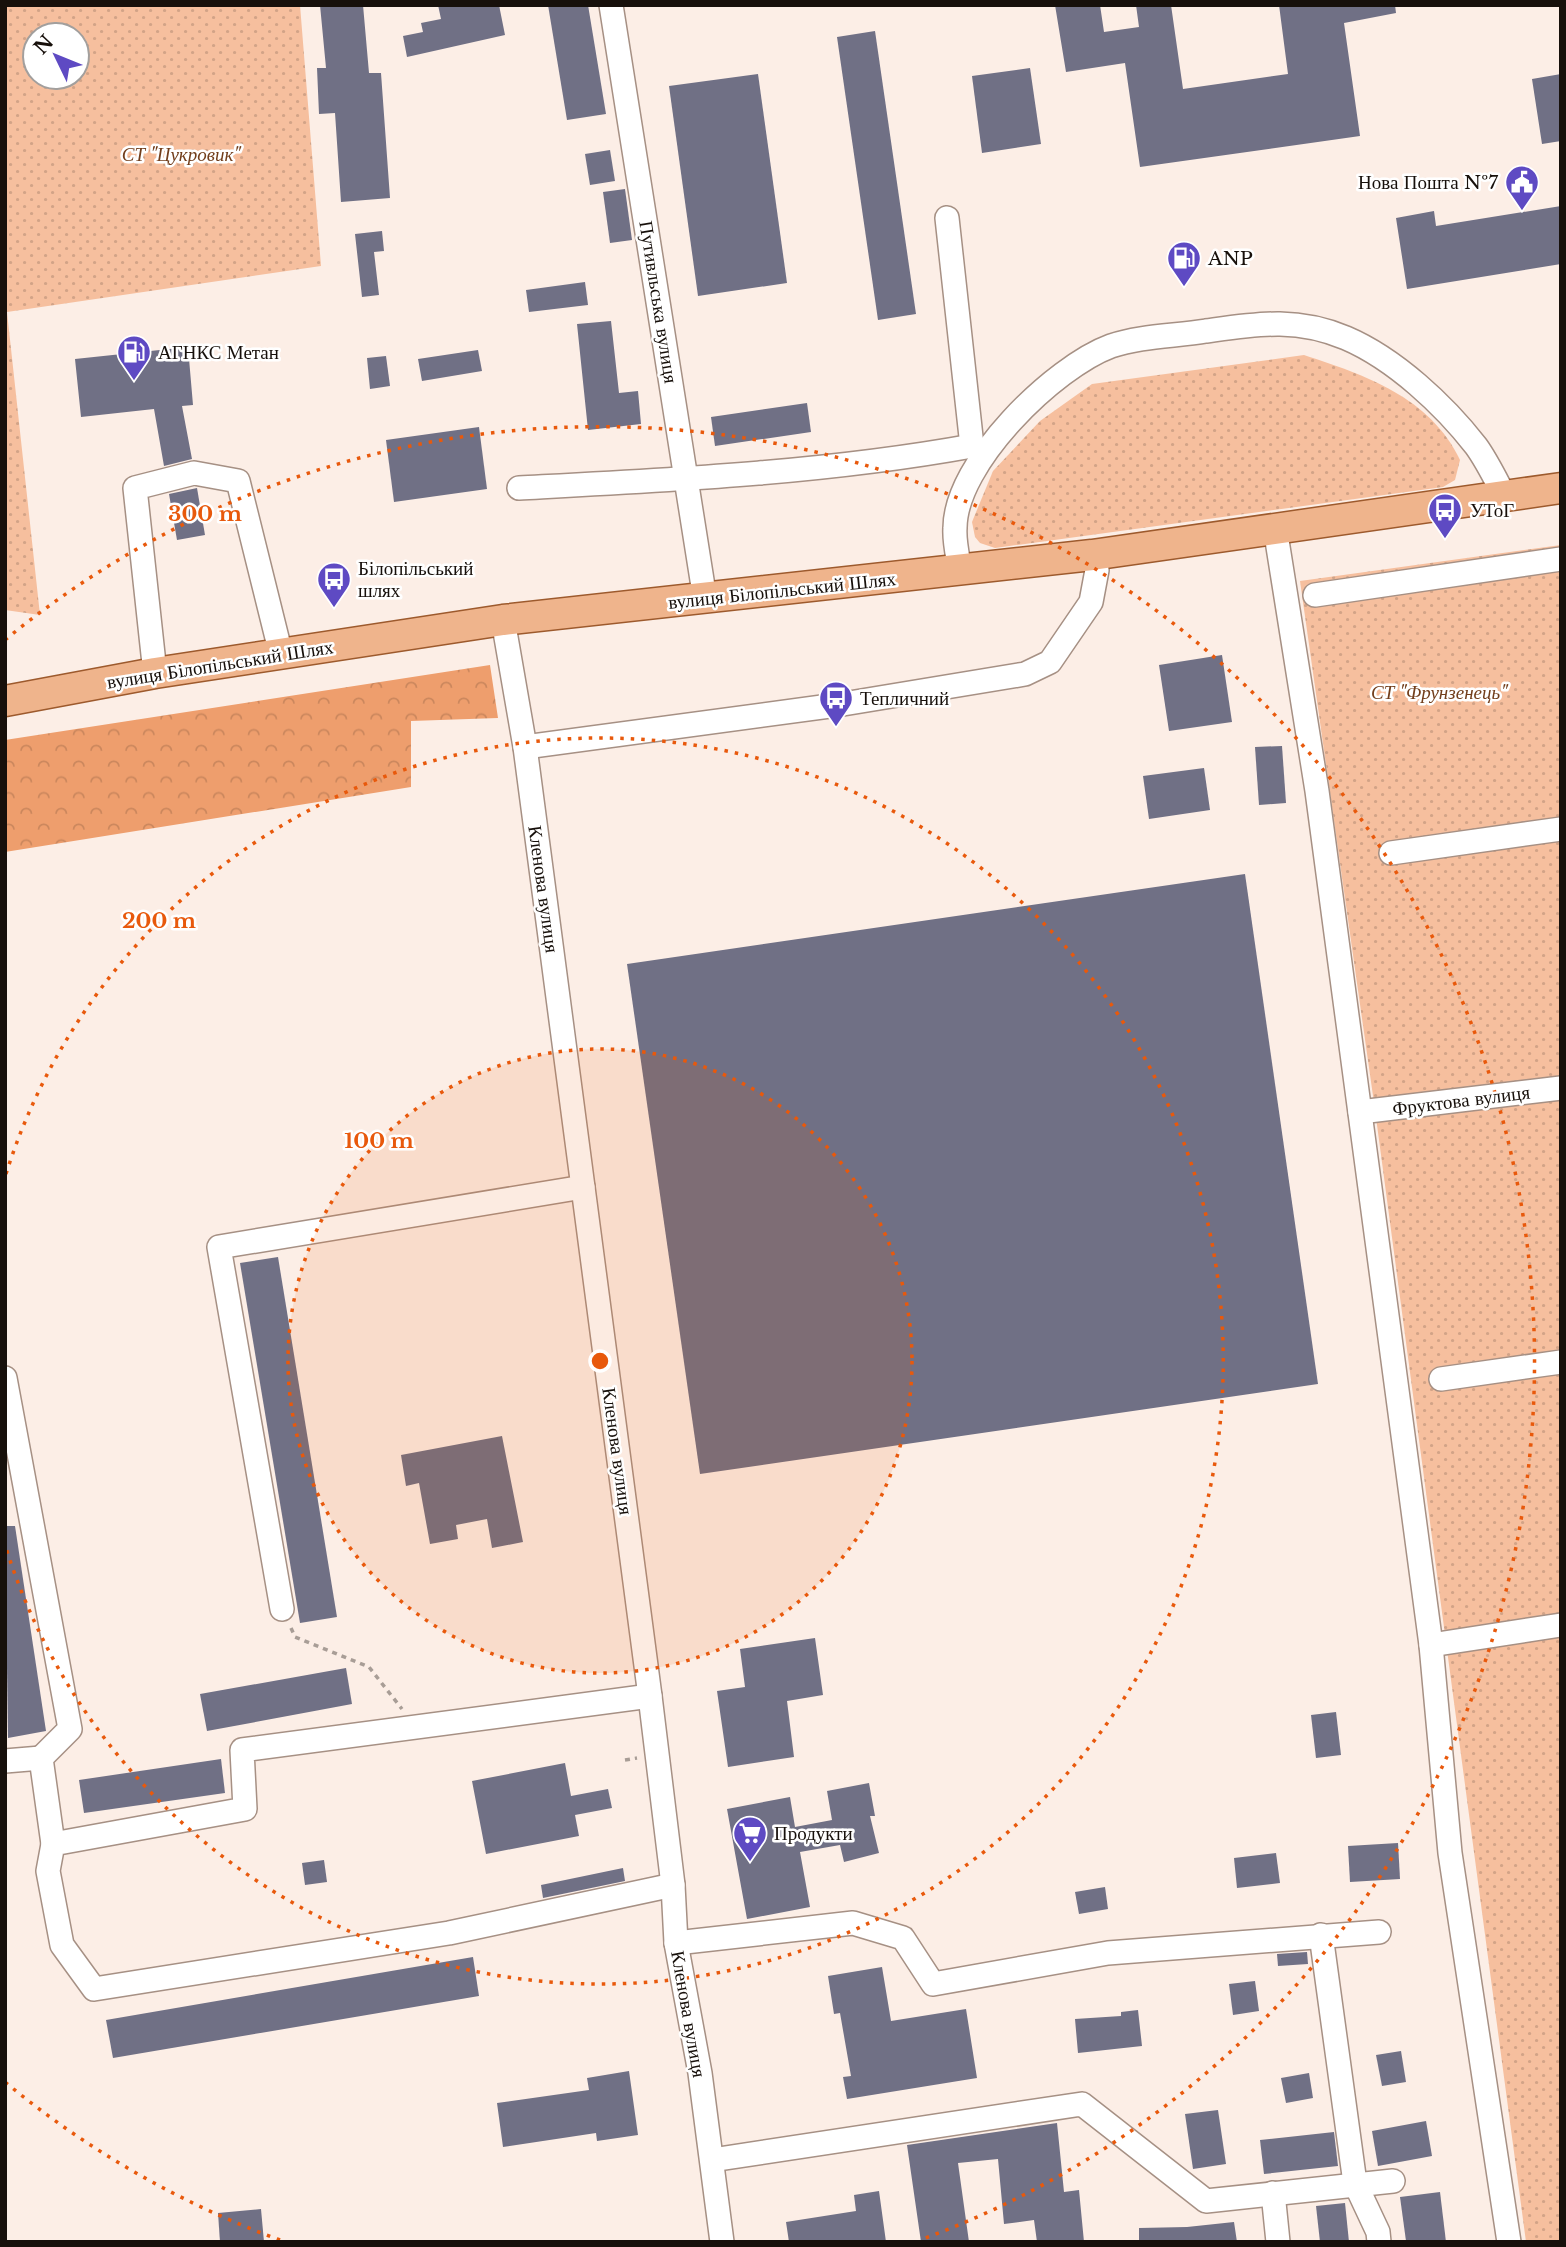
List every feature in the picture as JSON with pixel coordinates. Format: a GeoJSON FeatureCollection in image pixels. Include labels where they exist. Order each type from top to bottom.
{"type":"FeatureCollection","features":[{"type":"Feature","properties":{"kind":"main road","name":"вулиця Білопільський Шлях"},"geometry":{"type":"LineString","coordinates":[[5,701],[155,673],[503,620],[1093,555],[1561,488]]}},
{"type":"Feature","properties":{"kind":"street","name":"Путивльська вулиця"},"geometry":{"type":"LineString","coordinates":[[611,5],[705,599]]}},
{"type":"Feature","properties":{"kind":"street"},"geometry":{"type":"LineString","coordinates":[[947,218],[979,450],[954,527],[960,570]]}},
{"type":"Feature","properties":{"kind":"street"},"geometry":{"type":"LineString","coordinates":[[519,488],[688,480],[979,450],[1050,383],[1084,358],[1113,345],[1270,322],[1310,326],[1348,339],[1393,368],[1423,391],[1476,447],[1506,497]]}},
{"type":"Feature","properties":{"kind":"street"},"geometry":{"type":"LineString","coordinates":[[155,673],[135,488],[194,472],[238,481],[281,654]]}},
{"type":"Feature","properties":{"kind":"street"},"geometry":{"type":"LineString","coordinates":[[1275,528],[1317,791],[1431,1644],[1450,1853],[1509,2242]]}},
{"type":"Feature","properties":{"kind":"street"},"geometry":{"type":"LineString","coordinates":[[525,747],[837,705],[1025,674],[1050,662],[1091,602],[1097,570],[1093,555]]}},
{"type":"Feature","properties":{"kind":"street"},"geometry":{"type":"LineString","coordinates":[[1315,595],[1561,559]]}},
{"type":"Feature","properties":{"kind":"street","name":"Кленова вулиця"},"geometry":{"type":"LineString","coordinates":[[503,620],[525,747],[650,1696],[673,1885],[676,1943],[700,2073],[722,2242]]}},
{"type":"Feature","properties":{"kind":"street"},"geometry":{"type":"LineString","coordinates":[[1391,853],[1561,829]]}},
{"type":"Feature","properties":{"kind":"street","name":"Фруктова вулиця"},"geometry":{"type":"LineString","coordinates":[[1360,1112],[1561,1088]]}},
{"type":"Feature","properties":{"kind":"street"},"geometry":{"type":"LineString","coordinates":[[282,1608],[219,1247],[583,1187]]}},
{"type":"Feature","properties":{"kind":"street"},"geometry":{"type":"LineString","coordinates":[[1441,1379],[1561,1362]]}},
{"type":"Feature","properties":{"kind":"street"},"geometry":{"type":"LineString","coordinates":[[5,1378],[70,1730],[41,1758],[5,1761]]}},
{"type":"Feature","properties":{"kind":"street"},"geometry":{"type":"LineString","coordinates":[[1431,1644],[1561,1625]]}},
{"type":"Feature","properties":{"kind":"street"},"geometry":{"type":"LineString","coordinates":[[53,1844],[245,1809],[242,1749],[650,1696]]}},
{"type":"Feature","properties":{"kind":"street"},"geometry":{"type":"LineString","coordinates":[[41,1758],[53,1844],[48,1871],[62,1945],[94,1989],[449,1933],[673,1885]]}},
{"type":"Feature","properties":{"kind":"street"},"geometry":{"type":"LineString","coordinates":[[676,1943],[853,1923],[903,1938],[933,1984],[1108,1953],[1380,1932]]}},
{"type":"Feature","properties":{"kind":"street"},"geometry":{"type":"LineString","coordinates":[[1321,1935],[1355,2183],[1378,2232],[1379,2242]]}},
{"type":"Feature","properties":{"kind":"street"},"geometry":{"type":"LineString","coordinates":[[712,2160],[1082,2104],[1206,2202],[1355,2183],[1393,2181]]}},
{"type":"Feature","properties":{"kind":"street"},"geometry":{"type":"LineString","coordinates":[[1273,2193],[1279,2242]]}},
{"type":"Feature","properties":{"kind":"path"},"geometry":{"type":"LineString","coordinates":[[282,1608],[295,1637],[369,1667],[416,1727]]}},
{"type":"Feature","properties":{"kind":"green space","name":"СТ \"Цукровик\""},"geometry":{"type":"Polygon","coordinates":[[[5,5],[300,5],[321,266],[7,312],[40,615],[5,610],[5,5]]]}},
{"type":"Feature","properties":{"kind":"green space"},"geometry":{"type":"Polygon","coordinates":[[[1304,355],[1372,380],[1414,404],[1447,438],[1460,460],[1455,480],[1443,487],[995,548],[980,543],[975,537],[972,522],[993,471],[1040,421],[1092,384],[1304,355]]]}},
{"type":"Feature","properties":{"kind":"green space","name":"СТ \"Фрунзенець\""},"geometry":{"type":"Polygon","coordinates":[[[1561,545],[1561,2242],[1526,2242],[1375,1110],[1300,581],[1561,545]]]}},
{"type":"Feature","properties":{"kind":"green space"},"geometry":{"type":"Polygon","coordinates":[[[490,665],[498,718],[411,721],[411,787],[5,852],[5,740],[490,665]]]}},
{"type":"Feature","properties":{"kind":"building"},"geometry":{"type":"Polygon","coordinates":[[[320,5],[363,5],[369,73],[381,73],[390,198],[341,202],[335,113],[319,114],[317,68],[326,68],[320,5]]]}},
{"type":"Feature","properties":{"kind":"building"},"geometry":{"type":"Polygon","coordinates":[[[438,5],[499,5],[505,35],[407,57],[403,36],[423,32],[421,23],[441,19],[438,5]]]}},
{"type":"Feature","properties":{"kind":"building"},"geometry":{"type":"Polygon","coordinates":[[[548,5],[588,5],[606,114],[567,120],[548,5]]]}},
{"type":"Feature","properties":{"kind":"building"},"geometry":{"type":"Polygon","coordinates":[[[1055,5],[1100,5],[1104,32],[1139,27],[1136,5],[1171,5],[1183,89],[1288,74],[1279,5],[1395,5],[1396,13],[1344,23],[1360,136],[1140,167],[1125,63],[1066,72],[1055,5]]]}},
{"type":"Feature","properties":{"kind":"building"},"geometry":{"type":"Polygon","coordinates":[[[875,31],[916,314],[878,320],[837,37],[875,31]]]}},
{"type":"Feature","properties":{"kind":"building"},"geometry":{"type":"Polygon","coordinates":[[[1030,68],[1041,144],[982,153],[972,76],[1030,68]]]}},
{"type":"Feature","properties":{"kind":"building"},"geometry":{"type":"Polygon","coordinates":[[[758,74],[787,283],[698,296],[669,86],[758,74]]]}},
{"type":"Feature","properties":{"kind":"building"},"geometry":{"type":"Polygon","coordinates":[[[1561,74],[1561,141],[1542,144],[1532,79],[1561,74]]]}},
{"type":"Feature","properties":{"kind":"building"},"geometry":{"type":"Polygon","coordinates":[[[610,150],[615,181],[590,185],[585,154],[610,150]]]}},
{"type":"Feature","properties":{"kind":"building"},"geometry":{"type":"Polygon","coordinates":[[[625,189],[632,240],[610,243],[603,192],[625,189]]]}},
{"type":"Feature","properties":{"kind":"building"},"geometry":{"type":"Polygon","coordinates":[[[1561,206],[1561,264],[1407,289],[1396,218],[1434,211],[1436,226],[1561,206]]]}},
{"type":"Feature","properties":{"kind":"building"},"geometry":{"type":"Polygon","coordinates":[[[382,231],[384,251],[374,252],[379,295],[362,297],[355,234],[382,231]]]}},
{"type":"Feature","properties":{"kind":"building"},"geometry":{"type":"Polygon","coordinates":[[[585,282],[588,305],[529,312],[526,290],[585,282]]]}},
{"type":"Feature","properties":{"kind":"building"},"geometry":{"type":"Polygon","coordinates":[[[611,321],[619,393],[638,391],[641,424],[588,430],[577,324],[611,321]]]}},
{"type":"Feature","properties":{"kind":"building","name":"АГНКС Метан"},"geometry":{"type":"Polygon","coordinates":[[[188,347],[193,405],[182,406],[192,459],[164,466],[154,409],[81,417],[75,359],[188,347]]]}},
{"type":"Feature","properties":{"kind":"building"},"geometry":{"type":"Polygon","coordinates":[[[478,350],[482,371],[422,381],[418,359],[478,350]]]}},
{"type":"Feature","properties":{"kind":"building"},"geometry":{"type":"Polygon","coordinates":[[[386,356],[390,386],[370,389],[367,358],[386,356]]]}},
{"type":"Feature","properties":{"kind":"building"},"geometry":{"type":"Polygon","coordinates":[[[807,403],[811,432],[715,446],[711,417],[807,403]]]}},
{"type":"Feature","properties":{"kind":"building"},"geometry":{"type":"Polygon","coordinates":[[[479,427],[487,489],[394,502],[386,440],[479,427]]]}},
{"type":"Feature","properties":{"kind":"building"},"geometry":{"type":"Polygon","coordinates":[[[197,488],[205,535],[177,540],[169,494],[197,488]]]}},
{"type":"Feature","properties":{"kind":"building"},"geometry":{"type":"Polygon","coordinates":[[[1222,655],[1232,722],[1169,731],[1159,665],[1222,655]]]}},
{"type":"Feature","properties":{"kind":"building"},"geometry":{"type":"Polygon","coordinates":[[[1282,746],[1286,803],[1259,805],[1255,747],[1282,746]]]}},
{"type":"Feature","properties":{"kind":"building"},"geometry":{"type":"Polygon","coordinates":[[[1204,768],[1210,810],[1149,819],[1143,776],[1204,768]]]}},
{"type":"Feature","properties":{"kind":"building"},"geometry":{"type":"Polygon","coordinates":[[[1245,874],[1318,1384],[700,1474],[627,964],[1245,874]]]}},
{"type":"Feature","properties":{"kind":"building"},"geometry":{"type":"Polygon","coordinates":[[[278,1257],[337,1617],[300,1623],[240,1263],[278,1257]]]}},
{"type":"Feature","properties":{"kind":"building"},"geometry":{"type":"Polygon","coordinates":[[[502,1436],[523,1542],[492,1548],[487,1519],[456,1525],[458,1539],[430,1544],[419,1483],[406,1486],[401,1455],[502,1436]]]}},
{"type":"Feature","properties":{"kind":"building"},"geometry":{"type":"Polygon","coordinates":[[[5,1526],[15,1526],[46,1731],[8,1738],[5,1526]]]}},
{"type":"Feature","properties":{"kind":"building"},"geometry":{"type":"Polygon","coordinates":[[[815,1638],[823,1695],[787,1701],[794,1757],[728,1767],[717,1691],[745,1687],[740,1649],[815,1638]]]}},
{"type":"Feature","properties":{"kind":"building"},"geometry":{"type":"Polygon","coordinates":[[[346,1668],[352,1704],[207,1731],[200,1694],[346,1668]]]}},
{"type":"Feature","properties":{"kind":"building"},"geometry":{"type":"Polygon","coordinates":[[[1336,1712],[1341,1755],[1316,1758],[1311,1715],[1336,1712]]]}},
{"type":"Feature","properties":{"kind":"building"},"geometry":{"type":"Polygon","coordinates":[[[221,1759],[225,1793],[84,1813],[79,1780],[221,1759]]]}},
{"type":"Feature","properties":{"kind":"building"},"geometry":{"type":"Polygon","coordinates":[[[565,1763],[571,1796],[608,1789],[612,1808],[575,1815],[579,1836],[486,1854],[472,1781],[565,1763]]]}},
{"type":"Feature","properties":{"kind":"building"},"geometry":{"type":"Polygon","coordinates":[[[869,1783],[875,1816],[870,1816],[879,1853],[844,1862],[840,1845],[800,1852],[810,1907],[747,1919],[727,1809],[790,1797],[795,1827],[832,1820],[827,1791],[869,1783]]]}},
{"type":"Feature","properties":{"kind":"building"},"geometry":{"type":"Polygon","coordinates":[[[1398,1843],[1400,1879],[1350,1882],[1348,1846],[1398,1843]]]}},
{"type":"Feature","properties":{"kind":"building"},"geometry":{"type":"Polygon","coordinates":[[[1276,1853],[1280,1883],[1237,1888],[1234,1858],[1276,1853]]]}},
{"type":"Feature","properties":{"kind":"building"},"geometry":{"type":"Polygon","coordinates":[[[324,1860],[327,1882],[305,1885],[302,1863],[324,1860]]]}},
{"type":"Feature","properties":{"kind":"building"},"geometry":{"type":"Polygon","coordinates":[[[623,1868],[625,1881],[543,1898],[541,1885],[623,1868]]]}},
{"type":"Feature","properties":{"kind":"building"},"geometry":{"type":"Polygon","coordinates":[[[1105,1887],[1108,1909],[1079,1914],[1075,1892],[1105,1887]]]}},
{"type":"Feature","properties":{"kind":"building"},"geometry":{"type":"Polygon","coordinates":[[[1307,1952],[1308,1964],[1278,1966],[1277,1954],[1307,1952]]]}},
{"type":"Feature","properties":{"kind":"building"},"geometry":{"type":"Polygon","coordinates":[[[473,1957],[479,1996],[113,2058],[106,2020],[473,1957]]]}},
{"type":"Feature","properties":{"kind":"building"},"geometry":{"type":"Polygon","coordinates":[[[882,1967],[891,2021],[966,2009],[977,2078],[847,2099],[843,2077],[851,2076],[840,2013],[834,2014],[828,1976],[882,1967]]]}},
{"type":"Feature","properties":{"kind":"building"},"geometry":{"type":"Polygon","coordinates":[[[1255,1981],[1259,2011],[1233,2015],[1229,1984],[1255,1981]]]}},
{"type":"Feature","properties":{"kind":"building"},"geometry":{"type":"Polygon","coordinates":[[[1138,2010],[1142,2046],[1078,2053],[1075,2019],[1121,2016],[1121,2012],[1138,2010]]]}},
{"type":"Feature","properties":{"kind":"building"},"geometry":{"type":"Polygon","coordinates":[[[1401,2051],[1406,2082],[1382,2086],[1376,2055],[1401,2051]]]}},
{"type":"Feature","properties":{"kind":"building"},"geometry":{"type":"Polygon","coordinates":[[[629,2071],[638,2135],[597,2141],[596,2133],[503,2147],[497,2103],[589,2090],[587,2078],[629,2071]]]}},
{"type":"Feature","properties":{"kind":"building"},"geometry":{"type":"Polygon","coordinates":[[[1309,2073],[1313,2098],[1286,2103],[1281,2078],[1309,2073]]]}},
{"type":"Feature","properties":{"kind":"building"},"geometry":{"type":"Polygon","coordinates":[[[1218,2110],[1226,2164],[1193,2169],[1185,2114],[1218,2110]]]}},
{"type":"Feature","properties":{"kind":"building"},"geometry":{"type":"Polygon","coordinates":[[[1426,2121],[1432,2156],[1378,2166],[1372,2131],[1426,2121]]]}},
{"type":"Feature","properties":{"kind":"building"},"geometry":{"type":"Polygon","coordinates":[[[1057,2123],[1064,2192],[1079,2190],[1084,2242],[1037,2242],[1034,2220],[1004,2224],[998,2159],[958,2163],[969,2242],[921,2242],[907,2145],[1057,2123]]]}},
{"type":"Feature","properties":{"kind":"building"},"geometry":{"type":"Polygon","coordinates":[[[1334,2132],[1338,2166],[1264,2174],[1260,2140],[1334,2132]]]}},
{"type":"Feature","properties":{"kind":"building"},"geometry":{"type":"Polygon","coordinates":[[[879,2191],[886,2242],[789,2242],[786,2222],[856,2211],[854,2195],[879,2191]]]}},
{"type":"Feature","properties":{"kind":"building"},"geometry":{"type":"Polygon","coordinates":[[[1440,2192],[1446,2242],[1406,2241],[1400,2197],[1440,2192]]]}},
{"type":"Feature","properties":{"kind":"building"},"geometry":{"type":"Polygon","coordinates":[[[1345,2203],[1349,2242],[1320,2242],[1316,2206],[1345,2203]]]}},
{"type":"Feature","properties":{"kind":"building"},"geometry":{"type":"Polygon","coordinates":[[[261,2209],[264,2242],[220,2242],[218,2213],[261,2209]]]}},
{"type":"Feature","properties":{"kind":"building"},"geometry":{"type":"Polygon","coordinates":[[[1234,2222],[1237,2242],[1139,2242],[1139,2228],[1234,2222]]]}},
{"type":"Feature","properties":{"kind":"place","name":"Нова Пошта №7"},"geometry":{"type":"Point","coordinates":[1522,212]}},
{"type":"Feature","properties":{"kind":"place","name":"ANP"},"geometry":{"type":"Point","coordinates":[1184,288]}},
{"type":"Feature","properties":{"kind":"place","name":"АГНКС Метан"},"geometry":{"type":"Point","coordinates":[134,382]}},
{"type":"Feature","properties":{"kind":"place","name":"УТоГ"},"geometry":{"type":"Point","coordinates":[1445,540]}},
{"type":"Feature","properties":{"kind":"place","name":"Білопільський шлях"},"geometry":{"type":"Point","coordinates":[334,609]}},
{"type":"Feature","properties":{"kind":"place","name":"Тепличний"},"geometry":{"type":"Point","coordinates":[836,728]}},
{"type":"Feature","properties":{"kind":"place","name":"Продукти"},"geometry":{"type":"Point","coordinates":[750,1863]}}]}
